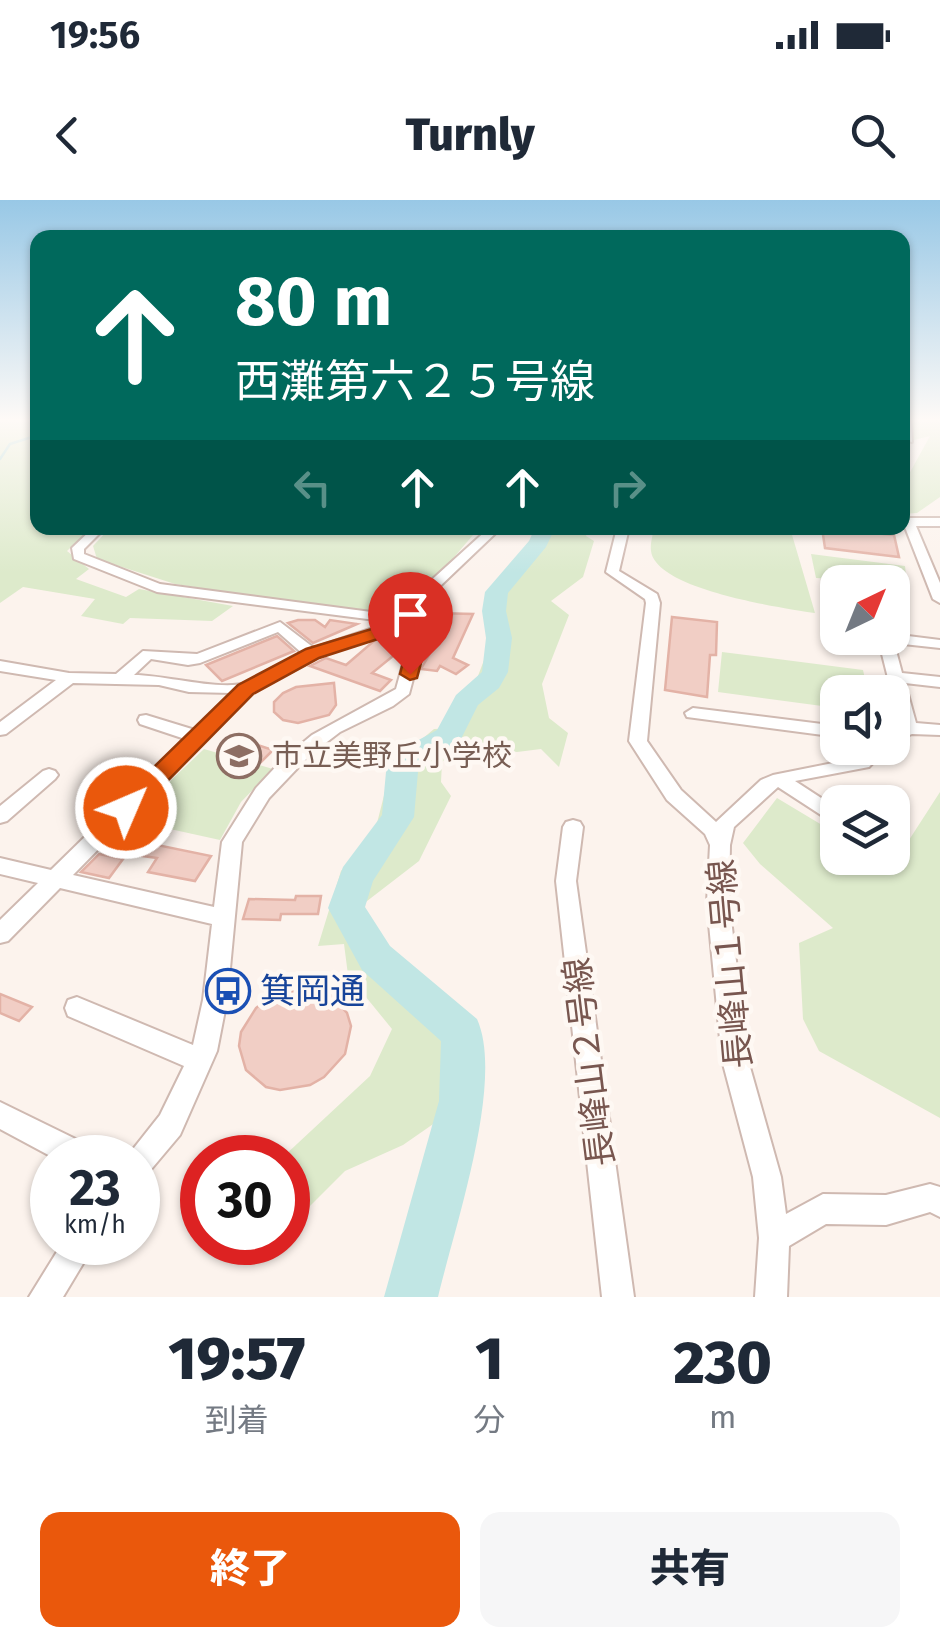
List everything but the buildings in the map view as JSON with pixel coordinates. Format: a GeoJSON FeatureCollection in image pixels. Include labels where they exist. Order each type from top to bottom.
{"type":"FeatureCollection","features":[{"type":"Feature","properties":{"kind":"street"},"geometry":{"type":"LineString","coordinates":[[910,522],[940,522]]}},
{"type":"Feature","properties":{"kind":"street"},"geometry":{"type":"LineString","coordinates":[[910,524],[940,599]]}},
{"type":"Feature","properties":{"kind":"street"},"geometry":{"type":"LineString","coordinates":[[92,535],[78,548],[78,556],[157,588],[418,619]]}},
{"type":"Feature","properties":{"kind":"street"},"geometry":{"type":"LineString","coordinates":[[160,1137],[170,1125],[200,1060],[215,1000],[232,842],[254,802],[308,746],[337,726],[392,701],[403,691],[418,619],[431,588],[488,535]]}},
{"type":"Feature","properties":{"kind":"street","name":"長峰山１号線"},"geometry":{"type":"LineString","coordinates":[[621,535],[612,572],[652,597],[653,602],[638,741],[674,795],[713,830],[720,845],[718,903],[735,1060],[767,1176],[775,1288]]}},
{"type":"Feature","properties":{"kind":"street"},"geometry":{"type":"LineString","coordinates":[[0,934],[246,690],[312,654],[418,619]]}},
{"type":"Feature","properties":{"kind":"street"},"geometry":{"type":"LineString","coordinates":[[120,679],[148,654],[200,658],[280,626],[312,654]]}},
{"type":"Feature","properties":{"kind":"street"},"geometry":{"type":"LineString","coordinates":[[895,675],[885,638],[940,644]]}},
{"type":"Feature","properties":{"kind":"street"},"geometry":{"type":"LineString","coordinates":[[0,666],[69,678],[246,690]]}},
{"type":"Feature","properties":{"kind":"street"},"geometry":{"type":"LineString","coordinates":[[3,726],[69,678]]}},
{"type":"Feature","properties":{"kind":"street"},"geometry":{"type":"LineString","coordinates":[[910,679],[940,682]]}},
{"type":"Feature","properties":{"kind":"street"},"geometry":{"type":"LineString","coordinates":[[694,713],[820,730]]}},
{"type":"Feature","properties":{"kind":"street"},"geometry":{"type":"LineString","coordinates":[[146,720],[197,738]]}},
{"type":"Feature","properties":{"kind":"street"},"geometry":{"type":"LineString","coordinates":[[910,732],[940,730]]}},
{"type":"Feature","properties":{"kind":"street"},"geometry":{"type":"LineString","coordinates":[[720,845],[725,824],[768,784],[857,765]]}},
{"type":"Feature","properties":{"kind":"street"},"geometry":{"type":"LineString","coordinates":[[0,816],[10,797],[49,775]]}},
{"type":"Feature","properties":{"kind":"street"},"geometry":{"type":"LineString","coordinates":[[779,779],[820,807]]}},
{"type":"Feature","properties":{"kind":"street","name":"長峰山２号線"},"geometry":{"type":"LineString","coordinates":[[573,826],[566,881],[618,1297]]}},
{"type":"Feature","properties":{"kind":"street"},"geometry":{"type":"LineString","coordinates":[[0,866],[225,918]]}},
{"type":"Feature","properties":{"kind":"street"},"geometry":{"type":"LineString","coordinates":[[78,1008],[200,1060]]}},
{"type":"Feature","properties":{"kind":"street"},"geometry":{"type":"LineString","coordinates":[[0,1115],[39,1135]]}},
{"type":"Feature","properties":{"kind":"street"},"geometry":{"type":"LineString","coordinates":[[774,1238],[823,1209],[886,1210],[930,1198],[940,1202]]}},
{"type":"Feature","properties":{"kind":"street"},"geometry":{"type":"LineString","coordinates":[[45,1297],[66,1265]]}},
{"type":"Feature","properties":{"kind":"green space"},"geometry":{"type":"Polygon","coordinates":[[[0,470],[30,470],[30,535],[84,535],[67,551],[89,569],[76,579],[126,597],[139,589],[233,606],[212,621],[130,618],[123,624],[81,616],[95,599],[23,587],[0,603],[0,470]]]}},
{"type":"Feature","properties":{"kind":"green space"},"geometry":{"type":"Polygon","coordinates":[[[940,470],[940,497],[917,513],[910,514],[910,472],[940,470]]]}},
{"type":"Feature","properties":{"kind":"green space"},"geometry":{"type":"Polygon","coordinates":[[[103,535],[473,535],[426,590],[420,612],[415,615],[318,606],[175,584],[97,559],[93,546],[103,535]]]}},
{"type":"Feature","properties":{"kind":"green space"},"geometry":{"type":"Polygon","coordinates":[[[535,535],[586,535],[594,541],[583,577],[551,601],[569,615],[542,684],[549,718],[568,733],[559,767],[541,749],[517,752],[464,743],[442,762],[441,782],[451,796],[419,861],[358,908],[343,929],[365,961],[409,972],[454,1008],[462,1050],[439,1120],[403,1145],[345,1171],[310,1206],[310,1135],[307,1135],[370,1076],[392,1029],[348,975],[344,944],[318,946],[341,871],[376,827],[392,764],[434,729],[460,728],[469,713],[465,710],[489,647],[489,596],[532,547],[535,535]]]}},
{"type":"Feature","properties":{"kind":"green space"},"geometry":{"type":"Polygon","coordinates":[[[652,535],[792,535],[815,613],[697,586],[658,565],[652,535]]]}},
{"type":"Feature","properties":{"kind":"green space"},"geometry":{"type":"Polygon","coordinates":[[[811,554],[897,565],[820,565],[820,578],[816,578],[811,554]]]}},
{"type":"Feature","properties":{"kind":"green space"},"geometry":{"type":"Polygon","coordinates":[[[722,652],[863,670],[864,675],[820,675],[820,706],[718,692],[722,652]]]}},
{"type":"Feature","properties":{"kind":"green space"},"geometry":{"type":"Polygon","coordinates":[[[204,749],[273,769],[241,802],[220,840],[129,820],[204,749]]]}},
{"type":"Feature","properties":{"kind":"green space"},"geometry":{"type":"Polygon","coordinates":[[[940,792],[940,1118],[819,1051],[803,1019],[799,943],[833,928],[760,864],[743,843],[777,798],[820,824],[820,875],[910,875],[910,838],[940,792]]]}},
{"type":"Feature","properties":{"kind":"waterway"},"geometry":{"type":"LineString","coordinates":[[411,1297],[462,1101],[462,1033],[376,958],[346,908],[356,877],[398,817],[402,772],[411,757],[449,736],[466,701],[495,672],[499,638],[494,611],[497,592],[542,535]]}},
{"type":"Feature","properties":{"kind":"place","name":"市立美野丘小学校"},"geometry":{"type":"Point","coordinates":[239,756]}},
{"type":"Feature","properties":{"kind":"place","name":"箕岡通"},"geometry":{"type":"Point","coordinates":[228,991]}},
{"type":"Feature","properties":{"kind":"route"},"geometry":{"type":"LineString","coordinates":[[126,808],[246,690],[312,654],[424,618],[410,674]]}}]}
